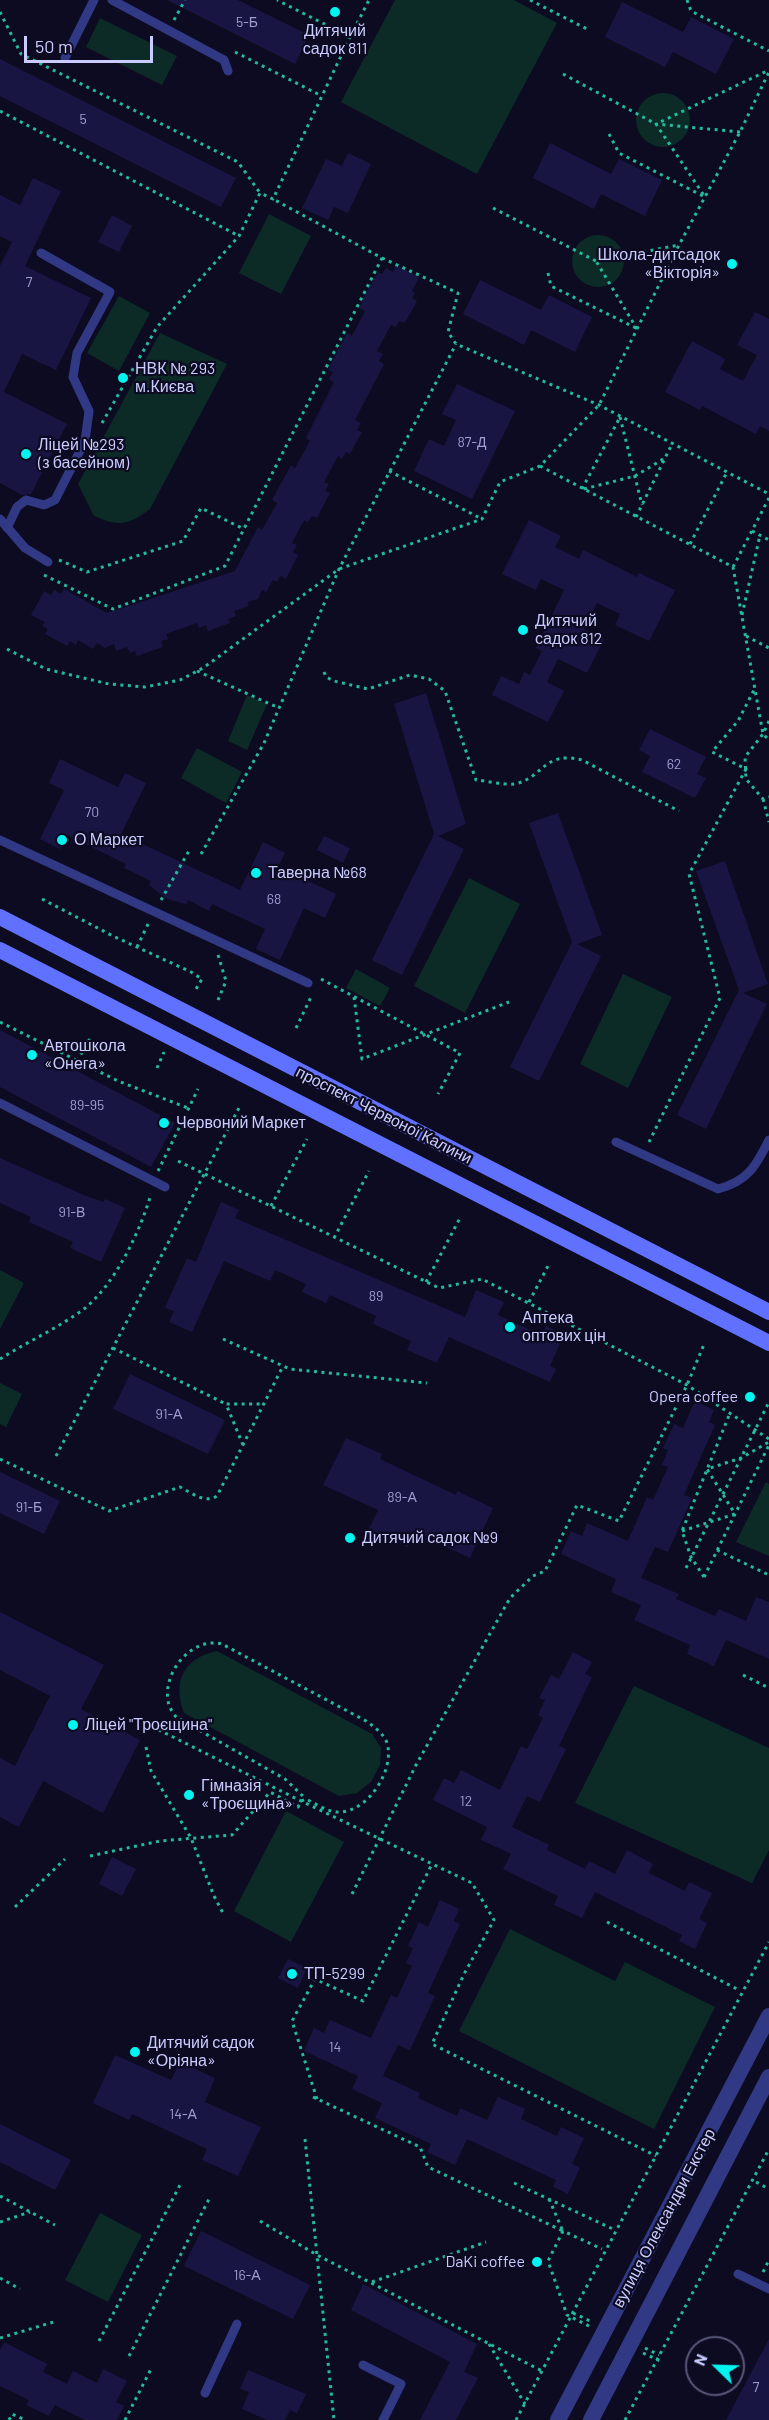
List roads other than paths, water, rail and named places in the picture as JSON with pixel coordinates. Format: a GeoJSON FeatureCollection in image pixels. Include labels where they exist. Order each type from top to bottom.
{"type":"FeatureCollection","features":[{"type":"Feature","properties":{"kind":"main road","name":"проспект Червоної Калини"},"geometry":{"type":"LineString","coordinates":[[0,917],[769,1312]]}},
{"type":"Feature","properties":{"kind":"main road","name":"проспект Червоної Калини"},"geometry":{"type":"LineString","coordinates":[[0,950],[769,1343]]}},
{"type":"Feature","properties":{"kind":"street","name":"вулиця Олександри Екстер"},"geometry":{"type":"LineString","coordinates":[[558,2420],[769,2016]]}},
{"type":"Feature","properties":{"kind":"street","name":"вулиця Олександри Екстер"},"geometry":{"type":"LineString","coordinates":[[591,2420],[769,2077]]}},
{"type":"Feature","properties":{"kind":"lane"},"geometry":{"type":"LineString","coordinates":[[65,58],[94,0]]}},
{"type":"Feature","properties":{"kind":"lane"},"geometry":{"type":"LineString","coordinates":[[112,0],[224,60],[228,71]]}},
{"type":"Feature","properties":{"kind":"lane"},"geometry":{"type":"LineString","coordinates":[[7,528],[17,507],[26,500],[44,505],[55,500],[85,441],[89,411],[73,377],[77,353],[110,292],[41,253]]}},
{"type":"Feature","properties":{"kind":"lane"},"geometry":{"type":"LineString","coordinates":[[0,519],[25,548],[48,562]]}},
{"type":"Feature","properties":{"kind":"lane"},"geometry":{"type":"LineString","coordinates":[[0,840],[311,986]]}},
{"type":"Feature","properties":{"kind":"lane"},"geometry":{"type":"LineString","coordinates":[[0,1103],[165,1187]]}},
{"type":"Feature","properties":{"kind":"lane"},"geometry":{"type":"LineString","coordinates":[[616,1142],[718,1189],[730,1186],[746,1177],[759,1161],[769,1140]]}},
{"type":"Feature","properties":{"kind":"lane"},"geometry":{"type":"LineString","coordinates":[[738,2274],[769,2289]]}},
{"type":"Feature","properties":{"kind":"lane"},"geometry":{"type":"LineString","coordinates":[[205,2392],[237,2324]]}},
{"type":"Feature","properties":{"kind":"lane"},"geometry":{"type":"LineString","coordinates":[[363,2365],[401,2384],[383,2420]]}},
{"type":"Feature","properties":{"kind":"place","name":"Дитячий садок 811"},"geometry":{"type":"Point","coordinates":[335,12]}},
{"type":"Feature","properties":{"kind":"place","name":"Школа-дитсадок «Вікторія»"},"geometry":{"type":"Point","coordinates":[732,264]}},
{"type":"Feature","properties":{"kind":"place","name":"НВК № 293 м.Києва"},"geometry":{"type":"Point","coordinates":[123,378]}},
{"type":"Feature","properties":{"kind":"place","name":"Ліцей №293 (з басейном)"},"geometry":{"type":"Point","coordinates":[26,454]}},
{"type":"Feature","properties":{"kind":"place","name":"Дитячий садок 812"},"geometry":{"type":"Point","coordinates":[523,630]}},
{"type":"Feature","properties":{"kind":"place","name":"О Маркет"},"geometry":{"type":"Point","coordinates":[62,840]}},
{"type":"Feature","properties":{"kind":"place","name":"Таверна №68"},"geometry":{"type":"Point","coordinates":[256,873]}},
{"type":"Feature","properties":{"kind":"place","name":"Автошкола «Онега»"},"geometry":{"type":"Point","coordinates":[32,1055]}},
{"type":"Feature","properties":{"kind":"place","name":"Червоний Маркет"},"geometry":{"type":"Point","coordinates":[164,1123]}},
{"type":"Feature","properties":{"kind":"place","name":"Аптека оптових цін"},"geometry":{"type":"Point","coordinates":[510,1327]}},
{"type":"Feature","properties":{"kind":"place","name":"Opera coffee"},"geometry":{"type":"Point","coordinates":[750,1397]}},
{"type":"Feature","properties":{"kind":"place","name":"Дитячий садок №9"},"geometry":{"type":"Point","coordinates":[350,1538]}},
{"type":"Feature","properties":{"kind":"place","name":"Ліцей \"Троєщина\""},"geometry":{"type":"Point","coordinates":[73,1725]}},
{"type":"Feature","properties":{"kind":"place","name":"Гімназія «Троєщина»"},"geometry":{"type":"Point","coordinates":[189,1795]}},
{"type":"Feature","properties":{"kind":"place","name":"ТП-5299"},"geometry":{"type":"Point","coordinates":[292,1974]}},
{"type":"Feature","properties":{"kind":"place","name":"Дитячий садок «Оріяна»"},"geometry":{"type":"Point","coordinates":[135,2052]}},
{"type":"Feature","properties":{"kind":"place","name":"DaKi coffee"},"geometry":{"type":"Point","coordinates":[537,2262]}}]}
